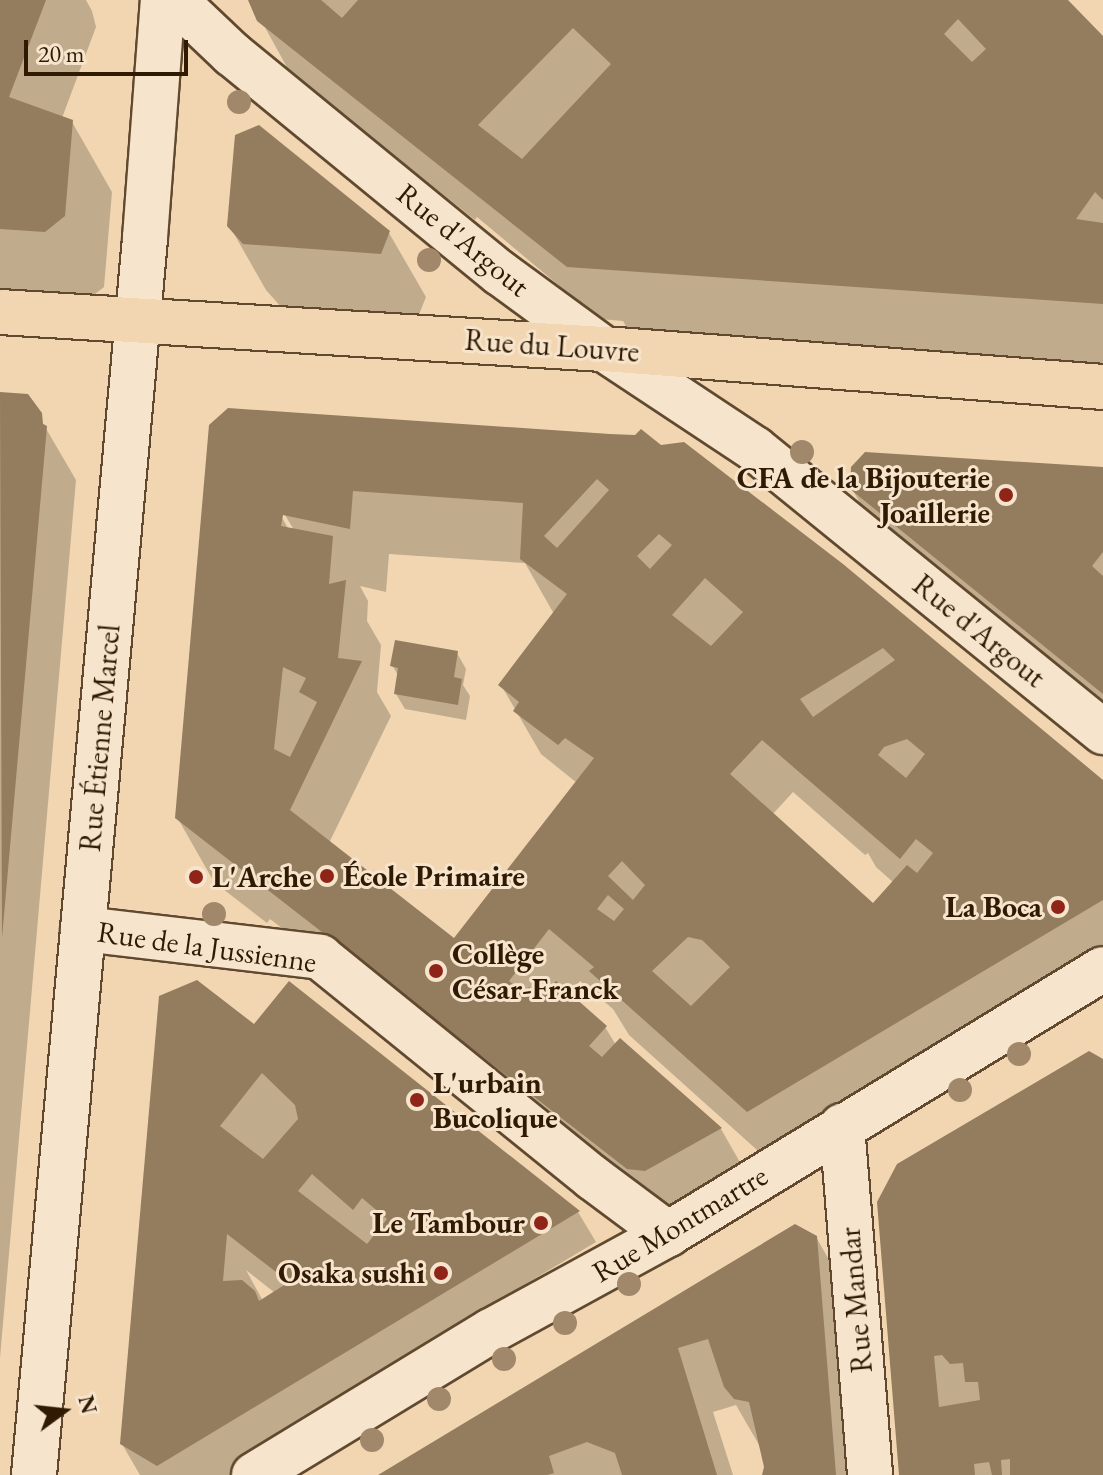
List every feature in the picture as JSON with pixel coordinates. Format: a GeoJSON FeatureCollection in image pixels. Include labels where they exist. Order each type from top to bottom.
{"type":"FeatureCollection","features":[{"type":"Feature","properties":{"kind":"main road","name":"Rue du Louvre"},"geometry":{"type":"LineString","coordinates":[[0,312],[604,349],[1103,387]]}},
{"type":"Feature","properties":{"kind":"street","name":"Rue Étienne Marcel"},"geometry":{"type":"LineString","coordinates":[[34,1475],[163,0]]}},
{"type":"Feature","properties":{"kind":"street","name":"Rue d'Argout"},"geometry":{"type":"LineString","coordinates":[[175,0],[232,54],[500,273],[604,349],[755,449],[1103,732]]}},
{"type":"Feature","properties":{"kind":"street","name":"Rue de la Jussienne"},"geometry":{"type":"LineString","coordinates":[[83,929],[320,957],[668,1234]]}},
{"type":"Feature","properties":{"kind":"street","name":"Rue Montmartre"},"geometry":{"type":"LineString","coordinates":[[254,1475],[491,1331],[668,1234],[1103,969]]}},
{"type":"Feature","properties":{"kind":"street","name":"Rue Mandar"},"geometry":{"type":"LineString","coordinates":[[842,1126],[870,1475]]}},
{"type":"Feature","properties":{"kind":"building"},"geometry":{"type":"Polygon","coordinates":[[[0,0],[46,0],[9,97],[73,120],[65,216],[45,232],[0,229],[0,0]]]}},
{"type":"Feature","properties":{"kind":"building"},"geometry":{"type":"Polygon","coordinates":[[[248,0],[321,0],[342,18],[358,0],[1068,0],[1103,36],[1103,200],[1095,192],[1076,219],[1103,223],[1103,304],[567,267],[257,21],[248,0]],[[958,19],[944,34],[972,62],[986,49],[958,19]],[[573,28],[478,125],[522,159],[611,64],[573,28]]]}},
{"type":"Feature","properties":{"kind":"building"},"geometry":{"type":"Polygon","coordinates":[[[259,125],[390,231],[381,254],[243,244],[227,226],[235,135],[259,125]]]}},
{"type":"Feature","properties":{"kind":"building"},"geometry":{"type":"Polygon","coordinates":[[[0,392],[28,394],[42,413],[43,424],[47,426],[2,938],[0,392]]]}},
{"type":"Feature","properties":{"kind":"building"},"geometry":{"type":"Polygon","coordinates":[[[228,408],[610,434],[635,435],[641,429],[661,445],[684,442],[843,564],[1103,780],[1103,900],[747,1112],[589,971],[594,967],[549,929],[509,981],[522,992],[529,987],[540,997],[556,981],[607,1026],[589,1046],[602,1057],[620,1038],[722,1128],[645,1171],[627,1169],[175,818],[209,425],[228,408]],[[597,479],[544,536],[557,548],[609,490],[597,479]],[[353,491],[350,529],[283,515],[281,526],[333,536],[329,584],[346,580],[338,658],[362,661],[290,810],[454,938],[594,758],[565,738],[558,745],[513,711],[519,702],[498,685],[567,594],[520,559],[523,503],[353,491]],[[659,534],[637,556],[650,569],[672,545],[659,534]],[[705,578],[672,615],[711,646],[743,612],[705,578]],[[883,648],[800,699],[813,717],[895,660],[883,648]],[[283,667],[274,749],[290,757],[317,702],[299,692],[306,678],[283,667]],[[907,739],[884,747],[878,755],[906,778],[925,754],[907,739]],[[762,740],[730,774],[873,903],[907,865],[917,873],[933,853],[916,839],[900,859],[762,740]],[[622,861],[608,876],[633,900],[645,885],[622,861]],[[608,895],[597,909],[614,921],[624,909],[608,895]],[[688,937],[652,971],[691,1006],[730,967],[702,940],[688,937]]]}},
{"type":"Feature","properties":{"kind":"building"},"geometry":{"type":"Polygon","coordinates":[[[865,452],[1103,467],[1103,552],[1092,566],[1103,576],[1103,694],[850,489],[851,467],[865,452]]]}},
{"type":"Feature","properties":{"kind":"building"},"geometry":{"type":"Polygon","coordinates":[[[395,640],[458,651],[454,677],[462,679],[458,705],[394,694],[398,668],[390,666],[395,640]]]}},
{"type":"Feature","properties":{"kind":"building"},"geometry":{"type":"Polygon","coordinates":[[[197,980],[254,1024],[289,981],[580,1211],[157,1466],[120,1444],[159,996],[197,980]],[[262,1073],[220,1126],[263,1159],[298,1119],[295,1105],[262,1073]],[[312,1174],[298,1191],[367,1244],[387,1219],[362,1198],[353,1210],[312,1174]],[[227,1234],[223,1281],[242,1280],[255,1291],[259,1301],[289,1282],[227,1234]]]}},
{"type":"Feature","properties":{"kind":"building"},"geometry":{"type":"Polygon","coordinates":[[[1089,1051],[1103,1059],[1103,1475],[1010,1475],[1010,1459],[1001,1460],[1002,1475],[992,1475],[989,1462],[974,1464],[975,1475],[899,1475],[877,1202],[897,1164],[1089,1051]],[[942,1355],[934,1356],[939,1407],[980,1400],[978,1382],[965,1382],[963,1363],[950,1364],[942,1355]]]}},
{"type":"Feature","properties":{"kind":"building"},"geometry":{"type":"Polygon","coordinates":[[[795,1224],[817,1236],[836,1475],[762,1475],[764,1467],[749,1402],[734,1399],[724,1387],[708,1339],[678,1348],[717,1475],[622,1475],[615,1453],[587,1442],[549,1456],[554,1473],[547,1475],[378,1475],[795,1224]]]}},
{"type":"Feature","properties":{"kind":"place","name":"CFA de la Bijouterie Joaillerie"},"geometry":{"type":"Point","coordinates":[1006,495]}},
{"type":"Feature","properties":{"kind":"place","name":"École Primaire"},"geometry":{"type":"Point","coordinates":[327,876]}},
{"type":"Feature","properties":{"kind":"place","name":"L'Arche"},"geometry":{"type":"Point","coordinates":[196,877]}},
{"type":"Feature","properties":{"kind":"place","name":"La Boca"},"geometry":{"type":"Point","coordinates":[1058,907]}},
{"type":"Feature","properties":{"kind":"place","name":"Collège César-Franck"},"geometry":{"type":"Point","coordinates":[436,971]}},
{"type":"Feature","properties":{"kind":"place","name":"L'urbain Bucolique"},"geometry":{"type":"Point","coordinates":[417,1100]}},
{"type":"Feature","properties":{"kind":"place","name":"Le Tambour"},"geometry":{"type":"Point","coordinates":[541,1223]}},
{"type":"Feature","properties":{"kind":"place","name":"Osaka sushi"},"geometry":{"type":"Point","coordinates":[441,1273]}}]}
